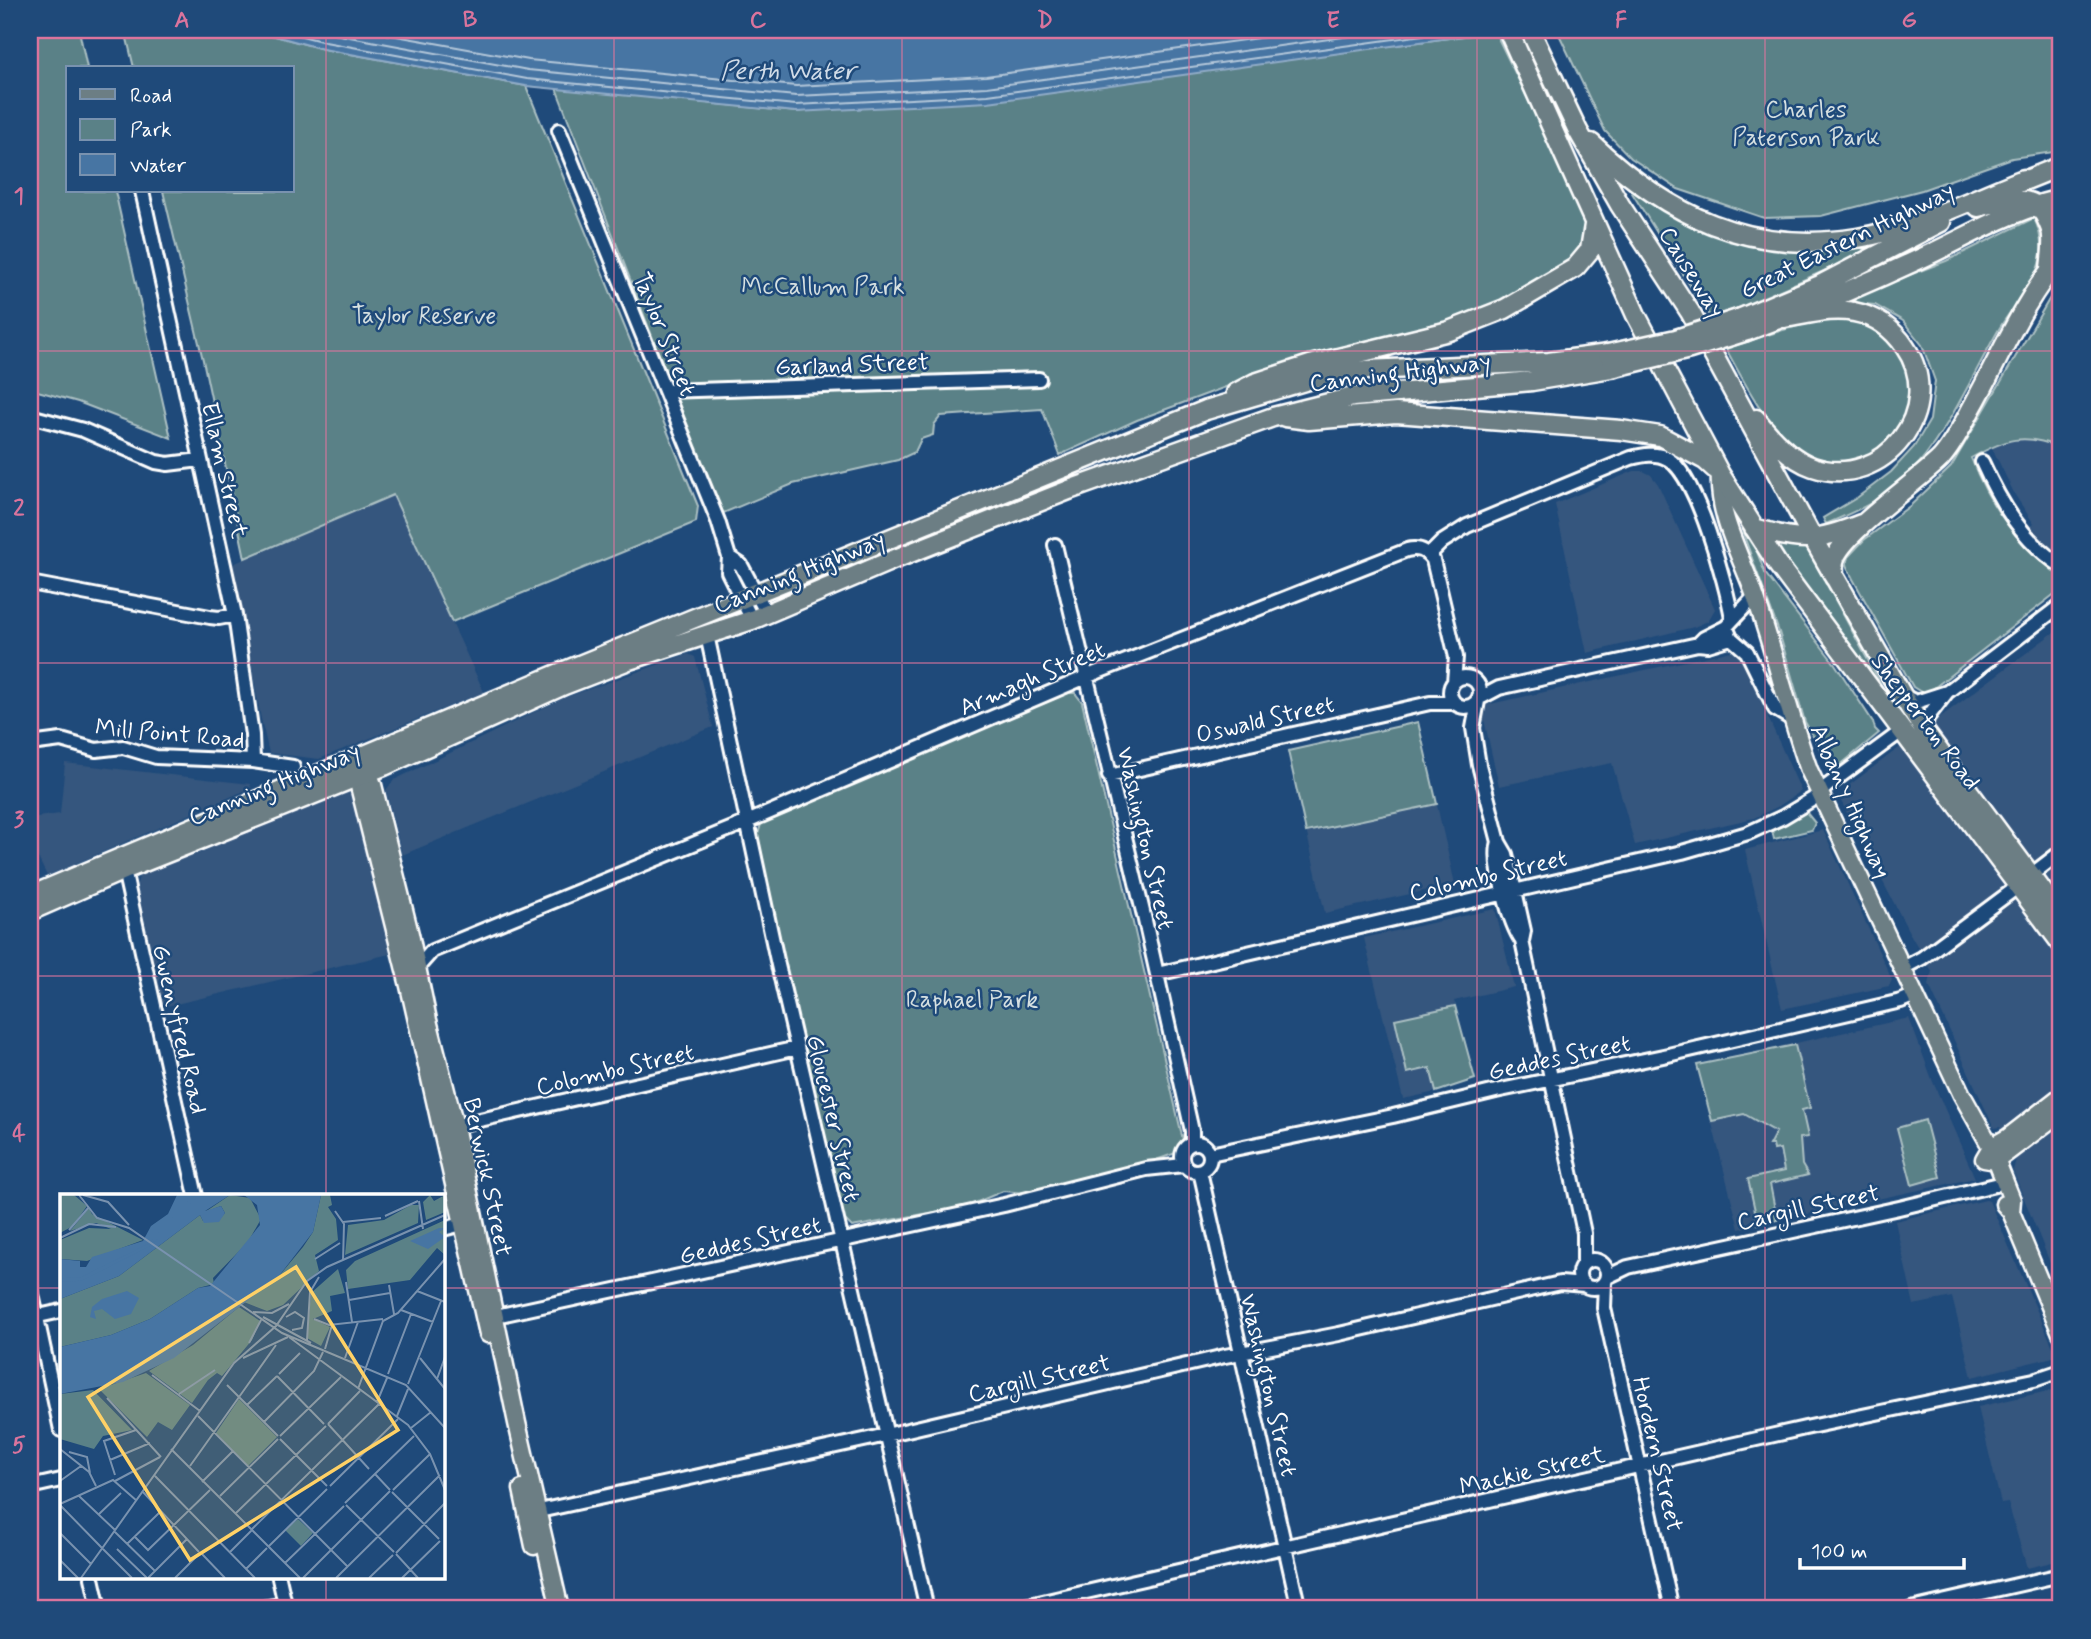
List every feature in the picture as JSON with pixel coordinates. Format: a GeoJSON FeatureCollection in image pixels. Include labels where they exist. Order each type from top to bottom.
{"type":"FeatureCollection","features":[{"type":"Feature","properties":{"kind":"highway"},"geometry":{"type":"LineString","coordinates":[[1508,30],[1636,315],[1720,474],[1754,528],[1783,537],[1813,539],[1833,535],[1864,523]]}},
{"type":"Feature","properties":{"kind":"highway","name":"Causeway"},"geometry":{"type":"LineString","coordinates":[[1533,36],[1578,131],[1620,205],[1690,312],[1813,539]]}},
{"type":"Feature","properties":{"kind":"highway"},"geometry":{"type":"LineString","coordinates":[[1578,131],[1626,175],[1676,208],[1709,224],[1744,236],[1800,242],[1858,238],[1885,231],[2024,179]]}},
{"type":"Feature","properties":{"kind":"highway","name":"Great Eastern Highway"},"geometry":{"type":"LineString","coordinates":[[1744,325],[2024,179],[2061,166]]}},
{"type":"Feature","properties":{"kind":"highway","name":"Great Eastern Highway"},"geometry":{"type":"LineString","coordinates":[[1610,361],[1676,339],[1784,318],[2035,205],[2061,199]]}},
{"type":"Feature","properties":{"kind":"highway"},"geometry":{"type":"LineString","coordinates":[[1834,577],[1834,561],[1839,551],[1864,523],[1927,472],[1954,441],[2027,305],[2056,263],[2052,233],[2045,214],[2031,201],[2010,200],[1965,210]]}},
{"type":"Feature","properties":{"kind":"highway"},"geometry":{"type":"LineString","coordinates":[[1206,410],[1255,383],[1310,365],[1448,331],[1505,309],[1575,268],[1590,250],[1594,225]]}},
{"type":"Feature","properties":{"kind":"highway"},"geometry":{"type":"LineString","coordinates":[[1733,389],[1764,429],[1794,458],[1828,471],[1858,469],[1874,463],[1900,441],[1910,426],[1917,406],[1919,377],[1912,356],[1898,336],[1882,323],[1852,311],[1836,310],[1784,318]]}},
{"type":"Feature","properties":{"kind":"highway","name":"Canning Highway"},"geometry":{"type":"LineString","coordinates":[[30,896],[216,816],[361,767],[562,672],[1206,410],[1308,380],[1366,370],[1610,361]]}},
{"type":"Feature","properties":{"kind":"highway","name":"Canning Highway"},"geometry":{"type":"LineString","coordinates":[[30,911],[361,767],[564,685],[626,661],[759,617],[895,559],[1069,490],[1273,416],[1353,397],[1532,382],[1610,361]]}},
{"type":"Feature","properties":{"kind":"highway"},"geometry":{"type":"LineString","coordinates":[[1273,416],[1309,419],[1396,413],[1621,430],[1660,436],[1705,460],[1720,474]]}},
{"type":"Feature","properties":{"kind":"highway","name":"Shepperton Road"},"geometry":{"type":"LineString","coordinates":[[1754,528],[1777,565],[1903,730],[2025,880],[2061,916]]}},
{"type":"Feature","properties":{"kind":"highway","name":"Shepperton Road"},"geometry":{"type":"LineString","coordinates":[[1813,539],[1902,695],[2025,880],[2061,943]]}},
{"type":"Feature","properties":{"kind":"main road","name":"Albany Highway"},"geometry":{"type":"LineString","coordinates":[[1720,474],[1719,488],[1728,523],[1755,596],[1808,770],[1962,1094],[1966,1117],[2012,1200],[2011,1212]]}},
{"type":"Feature","properties":{"kind":"main road","name":"Berwick Street"},"geometry":{"type":"LineString","coordinates":[[361,767],[413,946],[449,1128],[532,1512],[549,1609]]}},
{"type":"Feature","properties":{"kind":"main road","name":"Berwick Street"},"geometry":{"type":"LineString","coordinates":[[361,767],[449,1128]]}},
{"type":"Feature","properties":{"kind":"main road"},"geometry":{"type":"LineString","coordinates":[[1990,1156],[2007,1138],[2061,1096]]}},
{"type":"Feature","properties":{"kind":"main road"},"geometry":{"type":"LineString","coordinates":[[1990,1156],[2061,1112]]}},
{"type":"Feature","properties":{"kind":"main road","name":"Albany Highway"},"geometry":{"type":"LineString","coordinates":[[1990,1156],[1995,1185],[2003,1204],[2011,1212],[2061,1333]]}},
{"type":"Feature","properties":{"kind":"main road","name":"Berwick Street"},"geometry":{"type":"LineString","coordinates":[[532,1512],[560,1609]]}},
{"type":"Feature","properties":{"kind":"street","name":"Taylor Street"},"geometry":{"type":"LineString","coordinates":[[559,130],[718,521],[729,556],[728,572],[759,617]]}},
{"type":"Feature","properties":{"kind":"street","name":"Ellam Street"},"geometry":{"type":"LineString","coordinates":[[142,192],[235,615],[252,734],[253,761]]}},
{"type":"Feature","properties":{"kind":"street","name":"Garland Street"},"geometry":{"type":"LineString","coordinates":[[666,391],[1039,379]]}},
{"type":"Feature","properties":{"kind":"street"},"geometry":{"type":"LineString","coordinates":[[30,416],[83,430],[156,462],[168,464],[200,460]]}},
{"type":"Feature","properties":{"kind":"street"},"geometry":{"type":"LineString","coordinates":[[1473,728],[1450,698],[1456,657],[1435,565],[1429,555],[1442,542],[1467,526],[1644,454],[1666,457],[1683,473],[1713,546],[1730,627],[1747,652],[1775,709],[1790,718]]}},
{"type":"Feature","properties":{"kind":"street"},"geometry":{"type":"LineString","coordinates":[[1982,462],[2015,525],[2061,566]]}},
{"type":"Feature","properties":{"kind":"street","name":"Washington Street"},"geometry":{"type":"LineString","coordinates":[[1055,545],[1192,1132],[1186,1153]]}},
{"type":"Feature","properties":{"kind":"street","name":"Armagh Street"},"geometry":{"type":"LineString","coordinates":[[417,968],[432,951],[747,822],[1087,677],[1406,550],[1415,548],[1429,555]]}},
{"type":"Feature","properties":{"kind":"street"},"geometry":{"type":"LineString","coordinates":[[30,583],[210,617],[235,615]]}},
{"type":"Feature","properties":{"kind":"street"},"geometry":{"type":"LineString","coordinates":[[1458,705],[1468,707],[1499,688],[1698,644],[1708,645],[1730,627],[1755,596]]}},
{"type":"Feature","properties":{"kind":"street"},"geometry":{"type":"LineString","coordinates":[[1925,732],[1927,718],[1947,692],[2061,605]]}},
{"type":"Feature","properties":{"kind":"street","name":"Gloucester Street"},"geometry":{"type":"LineString","coordinates":[[707,635],[797,1048],[927,1609]]}},
{"type":"Feature","properties":{"kind":"street"},"geometry":{"type":"LineString","coordinates":[[1456,657],[1481,690],[1473,728],[1479,765],[1499,842],[1506,854],[1510,892],[1524,931],[1522,942],[1584,1233],[1580,1280],[1589,1287],[1606,1280],[1601,1262],[1584,1233]]}},
{"type":"Feature","properties":{"kind":"street"},"geometry":{"type":"LineString","coordinates":[[1452,686],[1463,677],[1499,688]]}},
{"type":"Feature","properties":{"kind":"street","name":"Oswald Street"},"geometry":{"type":"LineString","coordinates":[[1430,703],[1452,686]]}},
{"type":"Feature","properties":{"kind":"street"},"geometry":{"type":"LineString","coordinates":[[1902,695],[1916,702],[1947,692]]}},
{"type":"Feature","properties":{"kind":"street","name":"Oswald Street"},"geometry":{"type":"LineString","coordinates":[[1109,776],[1430,703],[1458,705]]}},
{"type":"Feature","properties":{"kind":"street","name":"Colombo Street"},"geometry":{"type":"LineString","coordinates":[[1157,974],[1690,850],[1748,833],[1783,817],[1903,730]]}},
{"type":"Feature","properties":{"kind":"street","name":"Mill Point Road"},"geometry":{"type":"LineString","coordinates":[[30,736],[44,740],[61,740],[96,750],[123,747],[156,757],[253,761],[293,767]]}},
{"type":"Feature","properties":{"kind":"street","name":"Mill Point Road"},"geometry":{"type":"LineString","coordinates":[[30,744],[44,740]]}},
{"type":"Feature","properties":{"kind":"street"},"geometry":{"type":"LineString","coordinates":[[1903,968],[1922,958],[2061,852]]}},
{"type":"Feature","properties":{"kind":"street","name":"Gwenyfred Road"},"geometry":{"type":"LineString","coordinates":[[124,870],[196,1194]]}},
{"type":"Feature","properties":{"kind":"street"},"geometry":{"type":"LineString","coordinates":[[413,946],[432,951]]}},
{"type":"Feature","properties":{"kind":"street","name":"Geddes Street"},"geometry":{"type":"LineString","coordinates":[[1210,1154],[1324,1132],[1901,1001],[1915,995]]}},
{"type":"Feature","properties":{"kind":"street","name":"Colombo Street"},"geometry":{"type":"LineString","coordinates":[[449,1128],[797,1048]]}},
{"type":"Feature","properties":{"kind":"street"},"geometry":{"type":"LineString","coordinates":[[1203,1144],[1210,1154],[1207,1166],[1200,1171],[1189,1170],[1186,1153],[1203,1144]]}},
{"type":"Feature","properties":{"kind":"street","name":"Geddes Street"},"geometry":{"type":"LineString","coordinates":[[490,1318],[1004,1205],[1146,1169],[1186,1153]]}},
{"type":"Feature","properties":{"kind":"street","name":"Washington Street"},"geometry":{"type":"LineString","coordinates":[[1200,1171],[1298,1609]]}},
{"type":"Feature","properties":{"kind":"street","name":"Cargill Street"},"geometry":{"type":"LineString","coordinates":[[1606,1280],[1628,1268],[1995,1185]]}},
{"type":"Feature","properties":{"kind":"street"},"geometry":{"type":"LineString","coordinates":[[444,1229],[469,1222]]}},
{"type":"Feature","properties":{"kind":"street"},"geometry":{"type":"LineString","coordinates":[[1581,1267],[1589,1260],[1601,1262]]}},
{"type":"Feature","properties":{"kind":"street","name":"Cargill Street"},"geometry":{"type":"LineString","coordinates":[[1601,1262],[1628,1268]]}},
{"type":"Feature","properties":{"kind":"street","name":"Cargill Street"},"geometry":{"type":"LineString","coordinates":[[1560,1283],[1581,1267]]}},
{"type":"Feature","properties":{"kind":"street","name":"Hordern Street"},"geometry":{"type":"LineString","coordinates":[[1606,1280],[1604,1308],[1672,1609]]}},
{"type":"Feature","properties":{"kind":"street","name":"Cargill Street"},"geometry":{"type":"LineString","coordinates":[[532,1512],[1560,1283],[1589,1287]]}},
{"type":"Feature","properties":{"kind":"street"},"geometry":{"type":"LineString","coordinates":[[30,1285],[33,1317],[60,1426]]}},
{"type":"Feature","properties":{"kind":"street","name":"Hordern Street"},"geometry":{"type":"LineString","coordinates":[[1589,1287],[1604,1308]]}},
{"type":"Feature","properties":{"kind":"street"},"geometry":{"type":"LineString","coordinates":[[33,1317],[60,1311]]}},
{"type":"Feature","properties":{"kind":"street","name":"Mackie Street"},"geometry":{"type":"LineString","coordinates":[[1012,1609],[1842,1420],[2034,1380],[2061,1371]]}},
{"type":"Feature","properties":{"kind":"street"},"geometry":{"type":"LineString","coordinates":[[30,1487],[60,1480]]}},
{"type":"Feature","properties":{"kind":"street"},"geometry":{"type":"LineString","coordinates":[[1911,1609],[2061,1575]]}},
{"type":"Feature","properties":{"kind":"street"},"geometry":{"type":"LineString","coordinates":[[92,1580],[99,1609]]}},
{"type":"Feature","properties":{"kind":"street"},"geometry":{"type":"LineString","coordinates":[[256,1609],[286,1606],[280,1580]]}},
{"type":"Feature","properties":{"kind":"shaded area"},"geometry":{"type":"Polygon","coordinates":[[[2041,439],[2061,448],[2061,560],[2028,529],[2034,524],[2015,495],[1992,448],[2006,441],[2041,439]]]}},
{"type":"Feature","properties":{"kind":"shaded area"},"geometry":{"type":"Polygon","coordinates":[[[1634,471],[1651,475],[1658,484],[1715,609],[1708,621],[1694,627],[1587,653],[1555,504],[1634,471]]]}},
{"type":"Feature","properties":{"kind":"shaded area"},"geometry":{"type":"Polygon","coordinates":[[[393,495],[484,692],[319,759],[269,753],[233,564],[393,495]]]}},
{"type":"Feature","properties":{"kind":"shaded area"},"geometry":{"type":"Polygon","coordinates":[[[2061,627],[2061,1290],[2013,1171],[2016,1159],[2000,1127],[1994,1128],[1929,985],[1932,971],[1841,801],[1844,789],[2061,627]]]}},
{"type":"Feature","properties":{"kind":"shaded area"},"geometry":{"type":"Polygon","coordinates":[[[1732,651],[1741,657],[1801,791],[1779,806],[1754,818],[1635,845],[1612,763],[1499,786],[1481,706],[1732,651]]]}},
{"type":"Feature","properties":{"kind":"shaded area"},"geometry":{"type":"Polygon","coordinates":[[[688,654],[695,657],[713,727],[402,855],[386,790],[394,780],[564,698],[688,654]]]}},
{"type":"Feature","properties":{"kind":"shaded area"},"geometry":{"type":"Polygon","coordinates":[[[1418,722],[1455,884],[1325,913],[1288,751],[1418,722]]]}},
{"type":"Feature","properties":{"kind":"shaded area"},"geometry":{"type":"Polygon","coordinates":[[[65,763],[250,784],[251,788],[47,876],[30,841],[30,818],[60,814],[65,763]]]}},
{"type":"Feature","properties":{"kind":"shaded area"},"geometry":{"type":"Polygon","coordinates":[[[340,791],[348,791],[354,795],[394,953],[163,1007],[137,884],[140,873],[203,852],[244,830],[340,791]]]}},
{"type":"Feature","properties":{"kind":"shaded area"},"geometry":{"type":"Polygon","coordinates":[[[1823,830],[1892,980],[1889,986],[1782,1009],[1745,850],[1823,830]]]}},
{"type":"Feature","properties":{"kind":"shaded area"},"geometry":{"type":"Polygon","coordinates":[[[1495,909],[1514,987],[1454,1001],[1475,1079],[1403,1099],[1364,938],[1495,909]]]}},
{"type":"Feature","properties":{"kind":"shaded area"},"geometry":{"type":"Polygon","coordinates":[[[1909,1018],[1933,1082],[1975,1178],[1739,1229],[1697,1065],[1909,1018]]]}},
{"type":"Feature","properties":{"kind":"shaded area"},"geometry":{"type":"Polygon","coordinates":[[[1989,1201],[2056,1354],[2053,1357],[1972,1377],[1952,1297],[1914,1305],[1895,1221],[1989,1201]]]}},
{"type":"Feature","properties":{"kind":"shaded area"},"geometry":{"type":"Polygon","coordinates":[[[2061,1388],[2061,1560],[2027,1568],[2008,1503],[2001,1504],[1978,1407],[2061,1388]]]}},
{"type":"Feature","properties":{"kind":"green space"},"geometry":{"type":"Polygon","coordinates":[[[30,30],[79,30],[87,66],[66,66],[66,192],[115,192],[171,438],[78,402],[30,389],[30,30]]]}},
{"type":"Feature","properties":{"kind":"green space","name":"Taylor Reserve"},"geometry":{"type":"Polygon","coordinates":[[[125,30],[253,30],[323,49],[526,86],[698,506],[696,522],[452,622],[393,495],[245,558],[203,360],[163,192],[294,192],[294,66],[134,66],[125,30]]]}},
{"type":"Feature","properties":{"kind":"green space","name":"Charles Paterson Park"},"geometry":{"type":"Polygon","coordinates":[[[1557,30],[2061,30],[2061,151],[2012,158],[1922,190],[1821,216],[1764,218],[1678,189],[1631,158],[1605,131],[1557,30]]]}},
{"type":"Feature","properties":{"kind":"green space","name":"McCallum Park"},"geometry":{"type":"Polygon","coordinates":[[[1495,32],[1576,197],[1586,232],[1583,249],[1575,258],[1489,308],[1444,328],[1266,372],[1137,420],[1060,455],[1042,409],[941,416],[934,425],[933,435],[921,439],[915,452],[898,460],[793,484],[721,514],[556,88],[796,112],[1343,52],[1495,32]]]}},
{"type":"Feature","properties":{"kind":"green space"},"geometry":{"type":"Polygon","coordinates":[[[1627,185],[1651,202],[1697,226],[1861,244],[1865,253],[1736,309],[1710,317],[1627,185]]]}},
{"type":"Feature","properties":{"kind":"green space"},"geometry":{"type":"Polygon","coordinates":[[[2034,218],[2041,244],[2037,270],[1999,329],[1933,445],[1905,479],[1887,493],[1826,524],[1823,518],[1858,497],[1891,472],[1914,447],[1930,420],[1935,381],[1922,345],[1903,321],[1875,305],[1839,302],[1946,261],[2034,218]]]}},
{"type":"Feature","properties":{"kind":"green space"},"geometry":{"type":"Polygon","coordinates":[[[2061,279],[2061,448],[2036,440],[2015,440],[1994,446],[1971,458],[1997,510],[2031,550],[2061,578],[2061,589],[1930,691],[1921,692],[1913,687],[1853,579],[1846,565],[1848,557],[1864,540],[1911,505],[1951,467],[2061,279]]]}},
{"type":"Feature","properties":{"kind":"green space"},"geometry":{"type":"Polygon","coordinates":[[[1841,319],[1872,328],[1889,340],[1905,367],[1909,391],[1906,413],[1896,432],[1881,448],[1863,458],[1842,462],[1819,459],[1786,439],[1765,416],[1726,349],[1797,326],[1841,319]]]}},
{"type":"Feature","properties":{"kind":"green space"},"geometry":{"type":"Polygon","coordinates":[[[1741,528],[1757,552],[1765,573],[1835,664],[1879,733],[1833,771],[1805,722],[1779,632],[1741,528]]]}},
{"type":"Feature","properties":{"kind":"green space"},"geometry":{"type":"Polygon","coordinates":[[[1794,542],[1806,546],[1889,699],[1770,543],[1794,542]]]}},
{"type":"Feature","properties":{"kind":"green space","name":"Raphael Park"},"geometry":{"type":"Polygon","coordinates":[[[1068,693],[1075,693],[1082,702],[1183,1140],[1176,1153],[1142,1165],[1043,1190],[1026,1193],[1003,1191],[968,1206],[852,1227],[843,1218],[757,838],[761,824],[1068,693]]]}},
{"type":"Feature","properties":{"kind":"green space"},"geometry":{"type":"Polygon","coordinates":[[[1418,722],[1437,804],[1306,832],[1288,751],[1418,722]]]}},
{"type":"Feature","properties":{"kind":"green space"},"geometry":{"type":"Polygon","coordinates":[[[1806,812],[1815,823],[1812,830],[1774,839],[1772,830],[1806,812]]]}},
{"type":"Feature","properties":{"kind":"green space"},"geometry":{"type":"Polygon","coordinates":[[[1455,1006],[1475,1079],[1436,1092],[1430,1068],[1407,1073],[1395,1019],[1455,1006]]]}},
{"type":"Feature","properties":{"kind":"green space"},"geometry":{"type":"Polygon","coordinates":[[[1795,1045],[1810,1108],[1802,1110],[1808,1137],[1800,1138],[1802,1165],[1808,1175],[1770,1184],[1777,1220],[1758,1224],[1748,1179],[1784,1171],[1780,1149],[1774,1150],[1773,1145],[1769,1145],[1776,1132],[1744,1114],[1712,1121],[1697,1065],[1795,1045]]]}},
{"type":"Feature","properties":{"kind":"green space"},"geometry":{"type":"Polygon","coordinates":[[[1925,1120],[1940,1177],[1912,1185],[1897,1128],[1925,1120]]]}},
{"type":"Feature","properties":{"kind":"water","name":"Perth Water"},"geometry":{"type":"Polygon","coordinates":[[[253,30],[1506,30],[988,102],[796,112],[526,86],[323,49],[253,30]]]}}]}
